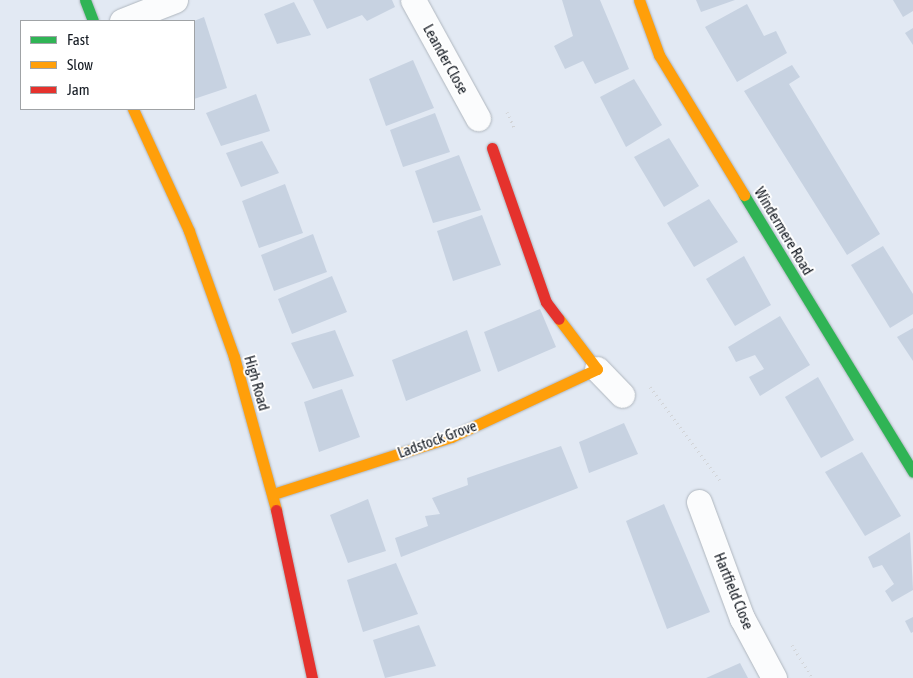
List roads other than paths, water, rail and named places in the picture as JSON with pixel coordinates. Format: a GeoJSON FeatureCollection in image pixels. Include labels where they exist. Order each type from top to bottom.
{"type":"FeatureCollection","features":[{"type":"Feature","properties":{"kind":"street"},"geometry":{"type":"LineString","coordinates":[[85,0],[93,20]]}},
{"type":"Feature","properties":{"kind":"street"},"geometry":{"type":"LineString","coordinates":[[125,20],[176,0]]}},
{"type":"Feature","properties":{"kind":"street","name":"Leander Close"},"geometry":{"type":"LineString","coordinates":[[413,0],[478,118]]}},
{"type":"Feature","properties":{"kind":"street","name":"Windermere Road"},"geometry":{"type":"LineString","coordinates":[[639,0],[659,55],[913,472]]}},
{"type":"Feature","properties":{"kind":"street","name":"High Road"},"geometry":{"type":"LineString","coordinates":[[133,110],[189,231],[234,357],[273,494],[312,678]]}},
{"type":"Feature","properties":{"kind":"street"},"geometry":{"type":"LineString","coordinates":[[492,148],[546,302],[597,369],[622,395]]}},
{"type":"Feature","properties":{"kind":"street","name":"Ladstock Grove"},"geometry":{"type":"LineString","coordinates":[[273,494],[451,437],[597,369]]}},
{"type":"Feature","properties":{"kind":"street","name":"Hartfield Close"},"geometry":{"type":"LineString","coordinates":[[699,502],[742,618],[774,678]]}}]}
